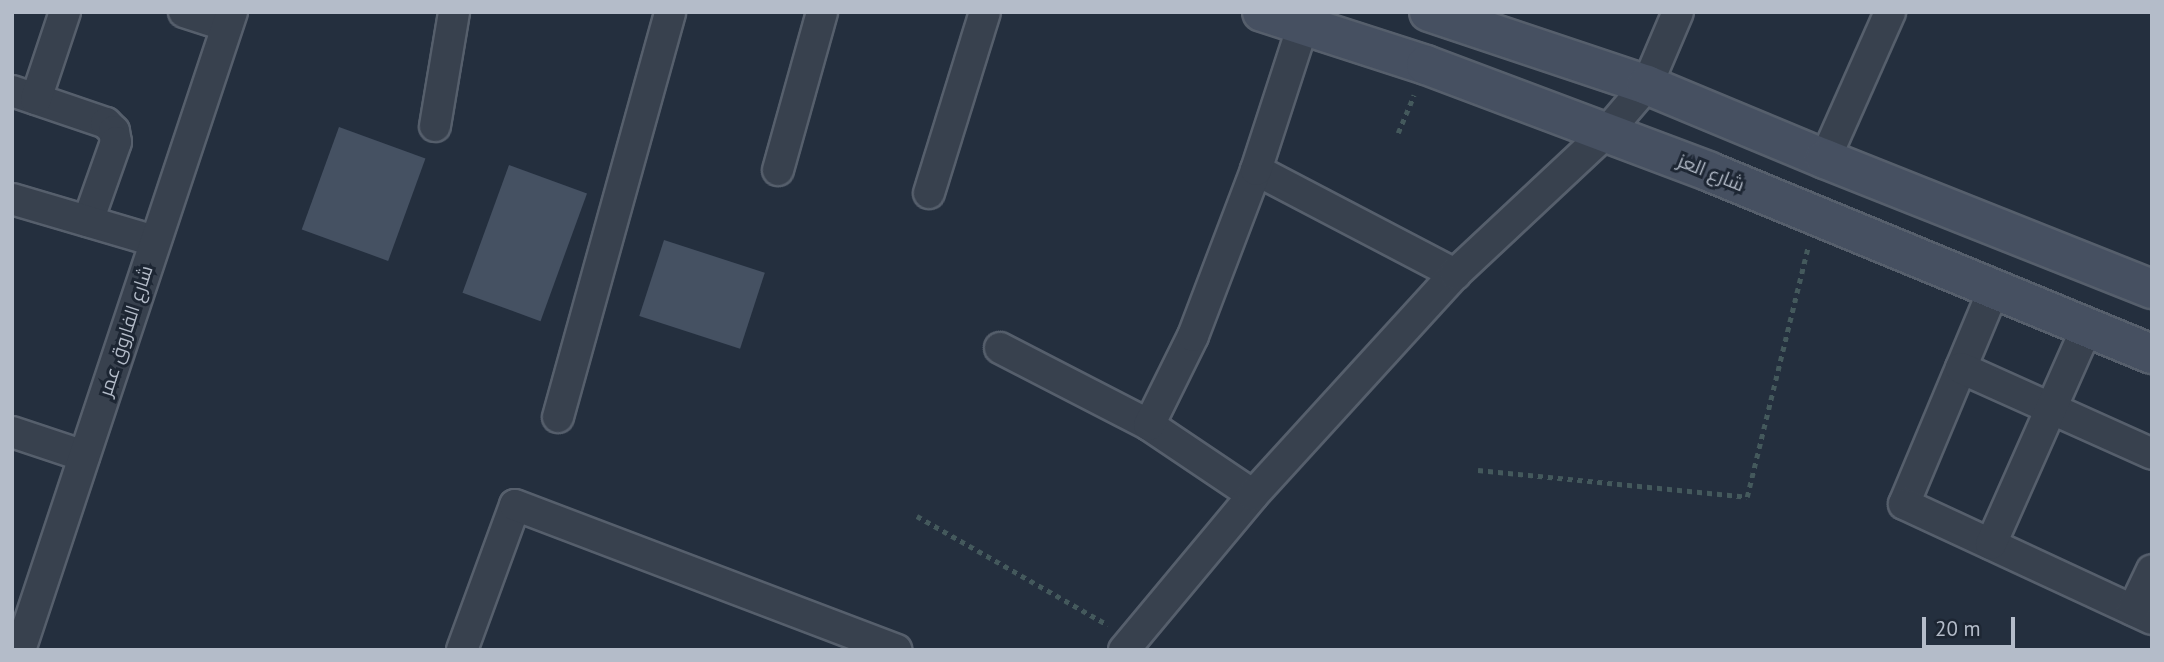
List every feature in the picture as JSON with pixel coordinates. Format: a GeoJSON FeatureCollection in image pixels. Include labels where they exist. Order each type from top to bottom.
{"type":"FeatureCollection","features":[{"type":"Feature","properties":{"kind":"main road","name":"شارع العز"},"geometry":{"type":"LineString","coordinates":[[1262,12],[1426,65],[1607,132],[2152,354]]}},
{"type":"Feature","properties":{"kind":"main road"},"geometry":{"type":"LineString","coordinates":[[1441,14],[1647,85],[2152,289]]}},
{"type":"Feature","properties":{"kind":"street"},"geometry":{"type":"LineString","coordinates":[[65,12],[24,95],[106,122],[114,131],[116,142],[88,221]]}},
{"type":"Feature","properties":{"kind":"street"},"geometry":{"type":"LineString","coordinates":[[184,12],[230,19]]}},
{"type":"Feature","properties":{"kind":"street"},"geometry":{"type":"LineString","coordinates":[[436,126],[454,12]]}},
{"type":"Feature","properties":{"kind":"street"},"geometry":{"type":"LineString","coordinates":[[558,417],[670,12]]}},
{"type":"Feature","properties":{"kind":"street"},"geometry":{"type":"LineString","coordinates":[[778,170],[822,12]]}},
{"type":"Feature","properties":{"kind":"street"},"geometry":{"type":"LineString","coordinates":[[929,193],[985,12]]}},
{"type":"Feature","properties":{"kind":"street"},"geometry":{"type":"LineString","coordinates":[[1129,645],[1253,495],[1455,274],[1607,132],[1647,85],[1678,12]]}},
{"type":"Feature","properties":{"kind":"street"},"geometry":{"type":"LineString","coordinates":[[1825,159],[1890,12]]}},
{"type":"Feature","properties":{"kind":"street","name":"شارع الفاروق عمر"},"geometry":{"type":"LineString","coordinates":[[20,650],[230,19]]}},
{"type":"Feature","properties":{"kind":"street"},"geometry":{"type":"LineString","coordinates":[[1149,425],[1193,336],[1256,170],[1303,25]]}},
{"type":"Feature","properties":{"kind":"street"},"geometry":{"type":"LineString","coordinates":[[1256,170],[1455,274]]}},
{"type":"Feature","properties":{"kind":"street"},"geometry":{"type":"LineString","coordinates":[[12,199],[155,241]]}},
{"type":"Feature","properties":{"kind":"street"},"geometry":{"type":"LineString","coordinates":[[1994,289],[1904,504],[2142,615],[2152,569]]}},
{"type":"Feature","properties":{"kind":"street"},"geometry":{"type":"LineString","coordinates":[[1991,544],[2087,327]]}},
{"type":"Feature","properties":{"kind":"street"},"geometry":{"type":"LineString","coordinates":[[1000,348],[1149,425],[1253,495]]}},
{"type":"Feature","properties":{"kind":"street"},"geometry":{"type":"LineString","coordinates":[[1961,368],[2152,454]]}},
{"type":"Feature","properties":{"kind":"street"},"geometry":{"type":"LineString","coordinates":[[12,432],[84,456]]}},
{"type":"Feature","properties":{"kind":"street"},"geometry":{"type":"LineString","coordinates":[[462,650],[515,505],[896,650]]}},
{"type":"Feature","properties":{"kind":"path"},"geometry":{"type":"LineString","coordinates":[[1478,470],[1747,497],[1815,215]]}},
{"type":"Feature","properties":{"kind":"path"},"geometry":{"type":"LineString","coordinates":[[917,516],[1129,645]]}},
{"type":"Feature","properties":{"kind":"building"},"geometry":{"type":"Polygon","coordinates":[[[339,127],[425,158],[388,261],[302,229],[339,127]]]}},
{"type":"Feature","properties":{"kind":"building"},"geometry":{"type":"Polygon","coordinates":[[[509,165],[587,193],[540,321],[462,293],[509,165]]]}},
{"type":"Feature","properties":{"kind":"building"},"geometry":{"type":"Polygon","coordinates":[[[664,240],[765,273],[740,349],[639,316],[664,240]]]}}]}
